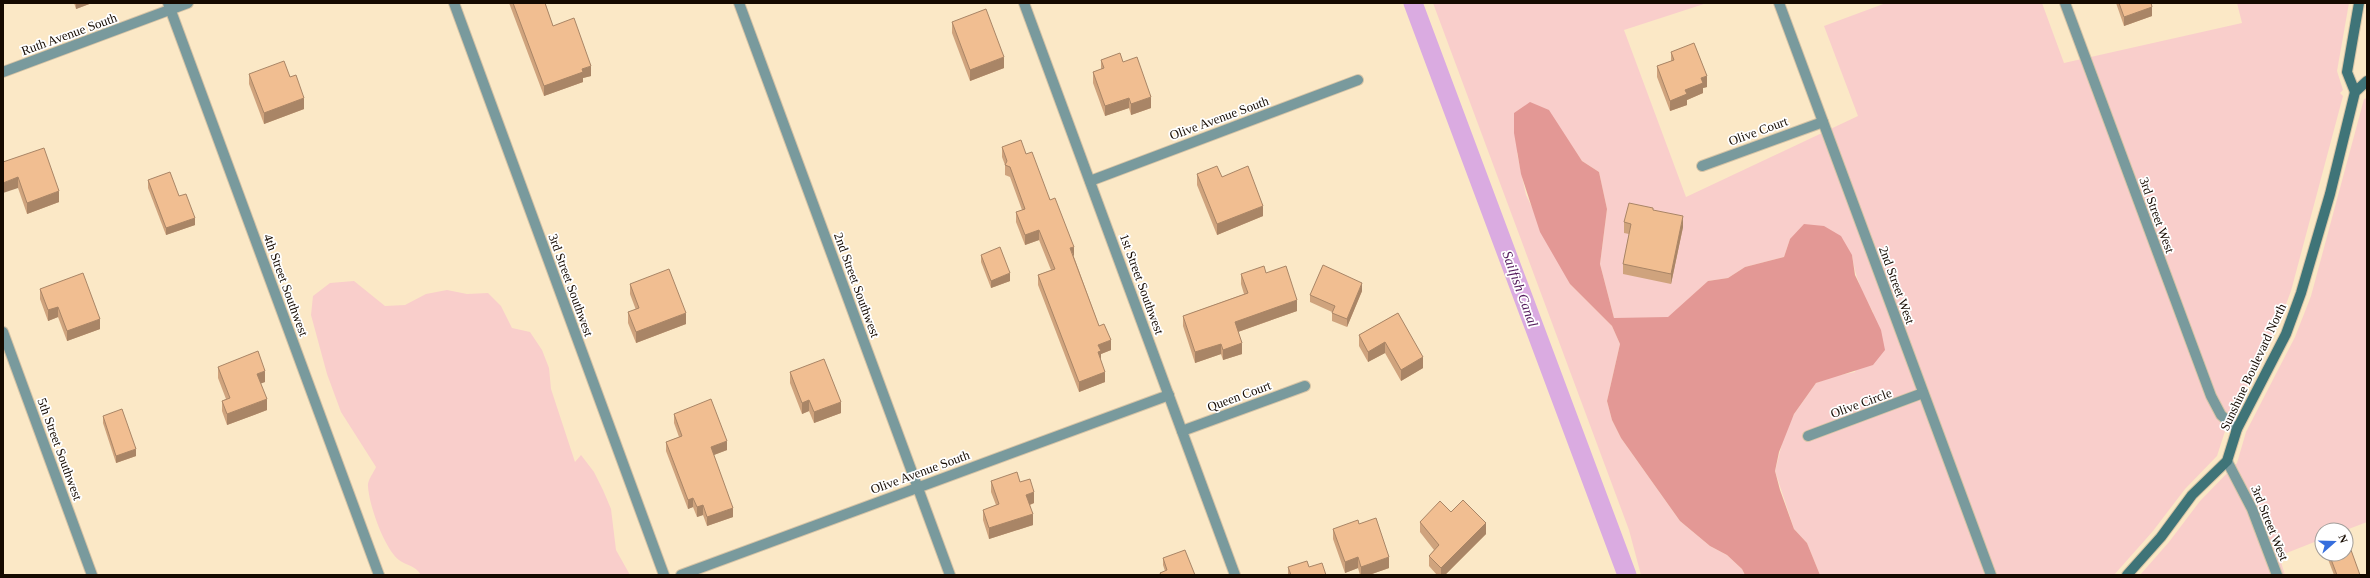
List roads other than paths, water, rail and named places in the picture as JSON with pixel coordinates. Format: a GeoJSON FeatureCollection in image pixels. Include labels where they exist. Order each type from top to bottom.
{"type":"FeatureCollection","features":[{"type":"Feature","properties":{"kind":"street","name":"Ruth Avenue South"},"geometry":{"type":"LineString","coordinates":[[3,72],[169,6],[188,3]]}},
{"type":"Feature","properties":{"kind":"street","name":"3rd Street Southwest"},"geometry":{"type":"LineString","coordinates":[[454,3],[664,575]]}},
{"type":"Feature","properties":{"kind":"street","name":"2nd Street Southwest"},"geometry":{"type":"LineString","coordinates":[[739,3],[950,575]]}},
{"type":"Feature","properties":{"kind":"street","name":"1st Street Southwest"},"geometry":{"type":"LineString","coordinates":[[1024,3],[1235,575]]}},
{"type":"Feature","properties":{"kind":"street","name":"2nd Street West"},"geometry":{"type":"LineString","coordinates":[[1779,3],[1991,575]]}},
{"type":"Feature","properties":{"kind":"street","name":"3rd Street West"},"geometry":{"type":"LineString","coordinates":[[2065,3],[2211,396],[2221,414],[2237,429]]}},
{"type":"Feature","properties":{"kind":"street"},"geometry":{"type":"LineString","coordinates":[[2352,3],[2357,16]]}},
{"type":"Feature","properties":{"kind":"street"},"geometry":{"type":"LineString","coordinates":[[2359,3],[2347,72],[2355,92],[2367,81]]}},
{"type":"Feature","properties":{"kind":"street","name":"4th Street Southwest"},"geometry":{"type":"LineString","coordinates":[[169,6],[379,575]]}},
{"type":"Feature","properties":{"kind":"street","name":"Olive Avenue South"},"geometry":{"type":"LineString","coordinates":[[1090,181],[1358,80]]}},
{"type":"Feature","properties":{"kind":"street","name":"Sunshine Boulevard North"},"geometry":{"type":"LineString","coordinates":[[2127,575],[2161,536],[2192,496],[2227,461],[2237,429],[2286,334],[2301,293],[2330,194],[2355,92]]}},
{"type":"Feature","properties":{"kind":"street","name":"Olive Court"},"geometry":{"type":"LineString","coordinates":[[1702,166],[1823,122]]}},
{"type":"Feature","properties":{"kind":"street","name":"5th Street Southwest"},"geometry":{"type":"LineString","coordinates":[[3,332],[92,575]]}},
{"type":"Feature","properties":{"kind":"street","name":"Queen Court"},"geometry":{"type":"LineString","coordinates":[[1182,431],[1305,386]]}},
{"type":"Feature","properties":{"kind":"street","name":"Olive Circle"},"geometry":{"type":"LineString","coordinates":[[1808,436],[1923,393]]}},
{"type":"Feature","properties":{"kind":"street","name":"Olive Avenue South"},"geometry":{"type":"LineString","coordinates":[[681,575],[1168,395]]}},
{"type":"Feature","properties":{"kind":"street","name":"3rd Street West"},"geometry":{"type":"LineString","coordinates":[[2227,461],[2252,509],[2276,575]]}},
{"type":"Feature","properties":{"kind":"waterway","name":"Sailfish Canal"},"geometry":{"type":"LineString","coordinates":[[1413,3],[1627,575]]}}]}
